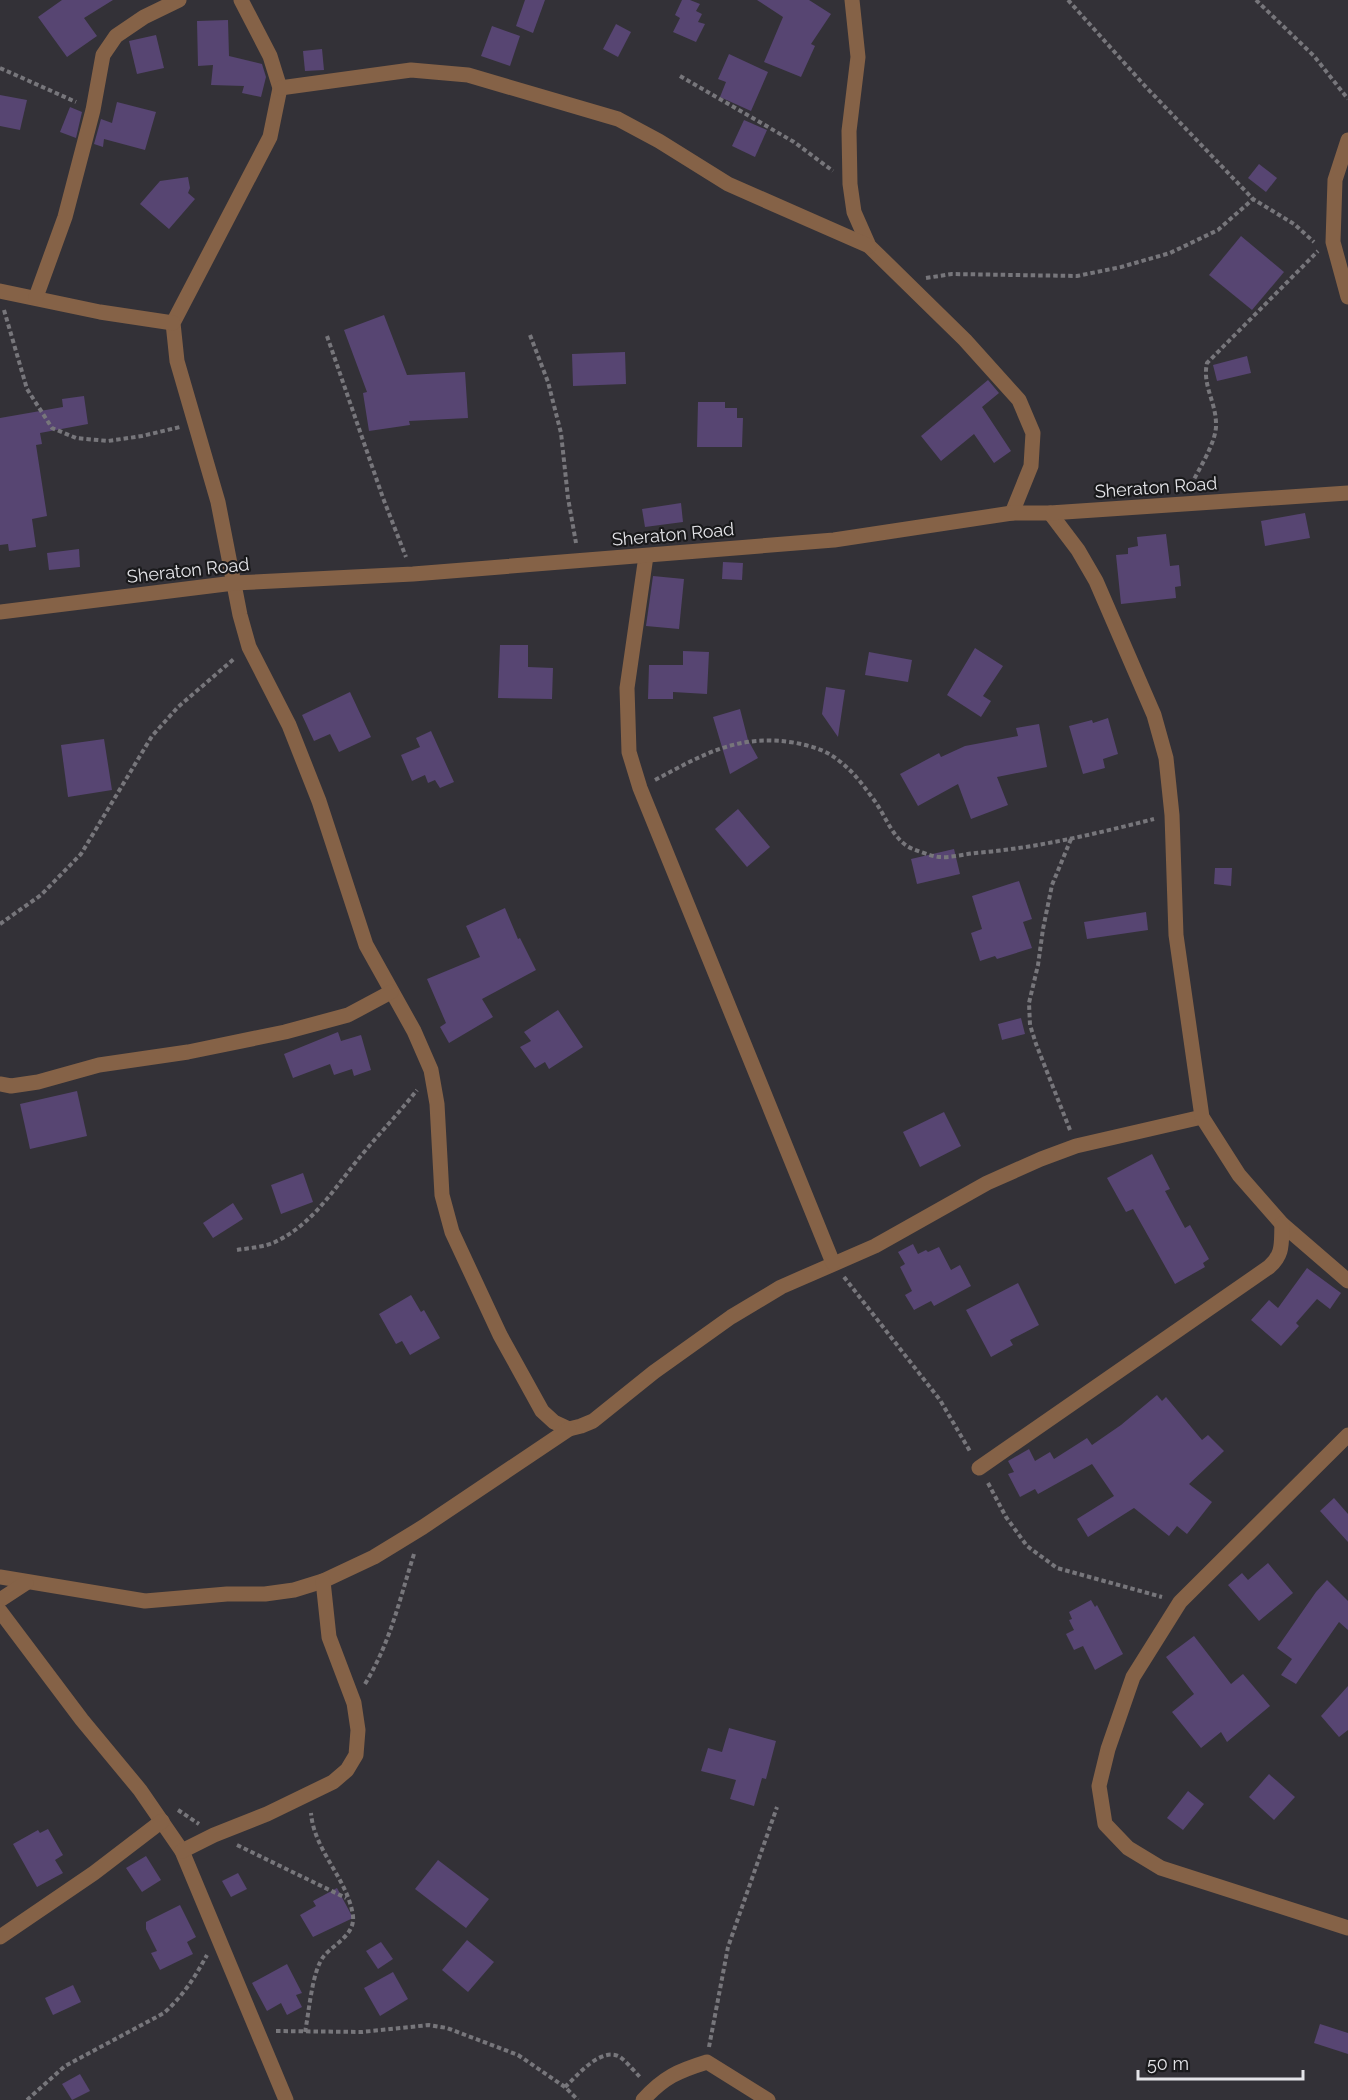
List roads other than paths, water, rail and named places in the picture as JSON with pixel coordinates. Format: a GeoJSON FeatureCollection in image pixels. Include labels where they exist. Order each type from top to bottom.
{"type":"FeatureCollection","features":[{"type":"Feature","properties":{"kind":"street"},"geometry":{"type":"LineString","coordinates":[[36,297],[65,217],[93,110],[103,56],[116,36],[144,17],[179,0]]}},
{"type":"Feature","properties":{"kind":"street"},"geometry":{"type":"LineString","coordinates":[[241,0],[250,7],[280,88],[270,137],[172,323],[177,361],[218,502],[249,647],[289,725],[319,801],[366,945],[414,1031],[431,1070],[437,1104],[442,1195],[452,1232],[500,1335],[542,1412],[554,1422],[569,1429]]}},
{"type":"Feature","properties":{"kind":"street"},"geometry":{"type":"LineString","coordinates":[[852,0],[858,57],[849,132],[850,184],[854,212],[869,246]]}},
{"type":"Feature","properties":{"kind":"street"},"geometry":{"type":"LineString","coordinates":[[280,88],[411,70],[468,75],[618,119],[660,141],[729,184],[869,246],[965,340],[1018,400],[1033,434],[1031,466],[1012,513]]}},
{"type":"Feature","properties":{"kind":"street"},"geometry":{"type":"LineString","coordinates":[[1348,140],[1335,180],[1333,242],[1348,297]]}},
{"type":"Feature","properties":{"kind":"street"},"geometry":{"type":"LineString","coordinates":[[0,291],[100,312],[172,323]]}},
{"type":"Feature","properties":{"kind":"street","name":"Sheraton Road"},"geometry":{"type":"LineString","coordinates":[[0,612],[234,583],[413,574],[834,540],[1012,513],[1050,513],[1348,493]]}},
{"type":"Feature","properties":{"kind":"street"},"geometry":{"type":"LineString","coordinates":[[1050,513],[1078,550],[1096,581],[1154,716],[1166,758],[1172,815],[1176,935],[1202,1117],[1239,1175],[1282,1224],[1348,1281]]}},
{"type":"Feature","properties":{"kind":"street"},"geometry":{"type":"LineString","coordinates":[[646,556],[627,688],[629,752],[640,788],[833,1263]]}},
{"type":"Feature","properties":{"kind":"street"},"geometry":{"type":"LineString","coordinates":[[0,1084],[11,1086],[38,1082],[99,1065],[188,1052],[285,1032],[348,1015],[391,992]]}},
{"type":"Feature","properties":{"kind":"street"},"geometry":{"type":"LineString","coordinates":[[0,1577],[145,1600],[226,1594],[265,1594],[294,1590],[323,1581],[374,1557],[423,1527],[569,1429],[593,1421],[654,1372],[731,1317],[781,1287],[875,1246],[987,1183],[1041,1159],[1076,1146],[1202,1117]]}},
{"type":"Feature","properties":{"kind":"street"},"geometry":{"type":"LineString","coordinates":[[979,1468],[1269,1267],[1278,1258],[1281,1249],[1282,1224]]}},
{"type":"Feature","properties":{"kind":"street"},"geometry":{"type":"LineString","coordinates":[[1348,1435],[1180,1602],[1133,1677],[1107,1749],[1099,1786],[1106,1824],[1128,1848],[1161,1868],[1348,1928]]}},
{"type":"Feature","properties":{"kind":"street"},"geometry":{"type":"LineString","coordinates":[[182,1851],[333,1782],[347,1770],[356,1755],[358,1730],[354,1703],[329,1636],[323,1581]]}},
{"type":"Feature","properties":{"kind":"street"},"geometry":{"type":"LineString","coordinates":[[0,1600],[26,1582]]}},
{"type":"Feature","properties":{"kind":"street"},"geometry":{"type":"LineString","coordinates":[[0,1611],[82,1720],[140,1790],[182,1851],[286,2100]]}},
{"type":"Feature","properties":{"kind":"street"},"geometry":{"type":"LineString","coordinates":[[0,1937],[94,1874],[162,1821]]}},
{"type":"Feature","properties":{"kind":"street"},"geometry":{"type":"LineString","coordinates":[[648,2095],[677,2071],[706,2062],[768,2100]]}}]}
